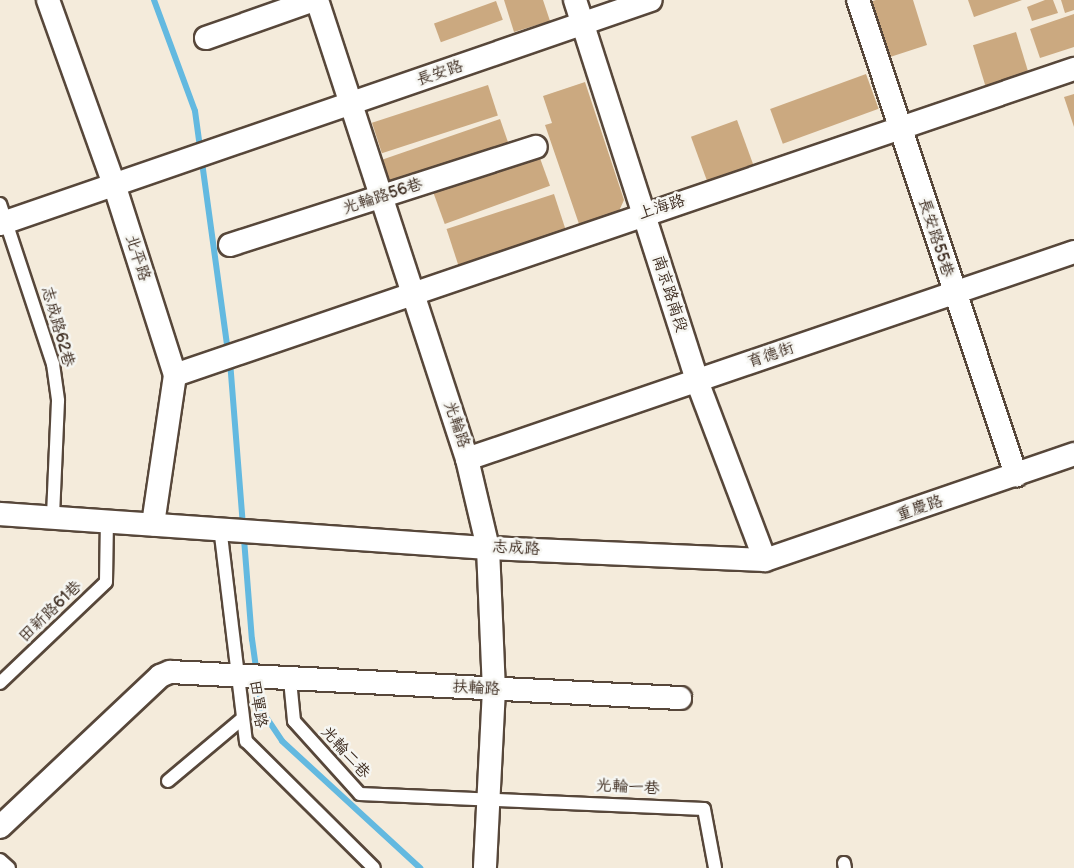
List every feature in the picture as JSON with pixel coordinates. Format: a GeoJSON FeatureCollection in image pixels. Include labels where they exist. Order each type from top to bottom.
{"type":"FeatureCollection","features":[{"type":"Feature","properties":{"kind":"street","name":"北平路"},"geometry":{"type":"LineString","coordinates":[[48,0],[114,184],[175,375],[153,524]]}},
{"type":"Feature","properties":{"kind":"street"},"geometry":{"type":"LineString","coordinates":[[206,38],[316,0]]}},
{"type":"Feature","properties":{"kind":"street","name":"光輪路"},"geometry":{"type":"LineString","coordinates":[[316,0],[353,105],[380,198],[467,459],[488,548],[494,689],[485,868]]}},
{"type":"Feature","properties":{"kind":"street","name":"南京路南段"},"geometry":{"type":"LineString","coordinates":[[575,0],[697,381],[765,560]]}},
{"type":"Feature","properties":{"kind":"street","name":"長安路"},"geometry":{"type":"LineString","coordinates":[[114,184],[229,148],[651,0]]}},
{"type":"Feature","properties":{"kind":"street","name":"長安路55巷"},"geometry":{"type":"LineString","coordinates":[[858,0],[953,293],[1016,475]]}},
{"type":"Feature","properties":{"kind":"street","name":"上海路"},"geometry":{"type":"LineString","coordinates":[[175,375],[1074,69]]}},
{"type":"Feature","properties":{"kind":"street","name":"光輪路56巷"},"geometry":{"type":"LineString","coordinates":[[230,245],[537,147]]}},
{"type":"Feature","properties":{"kind":"street"},"geometry":{"type":"LineString","coordinates":[[2,216],[114,184]]}},
{"type":"Feature","properties":{"kind":"street","name":"育德街"},"geometry":{"type":"LineString","coordinates":[[467,459],[1074,252]]}},
{"type":"Feature","properties":{"kind":"street","name":"重慶路"},"geometry":{"type":"LineString","coordinates":[[765,560],[1074,454]]}},
{"type":"Feature","properties":{"kind":"street"},"geometry":{"type":"LineString","coordinates":[[0,514],[225,528]]}},
{"type":"Feature","properties":{"kind":"street","name":"志成路"},"geometry":{"type":"LineString","coordinates":[[225,528],[488,548],[765,560]]}},
{"type":"Feature","properties":{"kind":"street"},"geometry":{"type":"LineString","coordinates":[[0,827],[160,676],[170,672],[239,677]]}},
{"type":"Feature","properties":{"kind":"street","name":"扶輪路"},"geometry":{"type":"LineString","coordinates":[[239,677],[680,698]]}},
{"type":"Feature","properties":{"kind":"lane","name":"志成路62巷"},"geometry":{"type":"LineString","coordinates":[[2,216],[53,364],[58,401],[53,517]]}},
{"type":"Feature","properties":{"kind":"lane","name":"田新路61巷"},"geometry":{"type":"LineString","coordinates":[[0,683],[106,582],[107,521]]}},
{"type":"Feature","properties":{"kind":"lane","name":"田單路"},"geometry":{"type":"LineString","coordinates":[[225,528],[242,719],[246,741],[374,868]]}},
{"type":"Feature","properties":{"kind":"lane","name":"光輪二巷"},"geometry":{"type":"LineString","coordinates":[[281,680],[294,721],[360,794],[490,797]]}},
{"type":"Feature","properties":{"kind":"lane"},"geometry":{"type":"LineString","coordinates":[[168,781],[242,719]]}},
{"type":"Feature","properties":{"kind":"lane","name":"光輪一巷"},"geometry":{"type":"LineString","coordinates":[[490,797],[704,809],[716,868]]}},
{"type":"Feature","properties":{"kind":"lane"},"geometry":{"type":"LineString","coordinates":[[0,860],[9,868]]}},
{"type":"Feature","properties":{"kind":"building"},"geometry":{"type":"Polygon","coordinates":[[[504,0],[543,0],[550,21],[514,32],[504,0]]]}},
{"type":"Feature","properties":{"kind":"building"},"geometry":{"type":"Polygon","coordinates":[[[876,0],[913,0],[927,45],[884,59],[866,3],[876,0]]]}},
{"type":"Feature","properties":{"kind":"building"},"geometry":{"type":"Polygon","coordinates":[[[968,0],[1022,0],[974,17],[968,0]]]}},
{"type":"Feature","properties":{"kind":"building"},"geometry":{"type":"Polygon","coordinates":[[[1045,0],[1053,0],[1058,13],[1032,21],[1027,7],[1045,0]]]}},
{"type":"Feature","properties":{"kind":"building"},"geometry":{"type":"Polygon","coordinates":[[[1061,0],[1074,0],[1074,10],[1065,13],[1061,0]]]}},
{"type":"Feature","properties":{"kind":"building"},"geometry":{"type":"Polygon","coordinates":[[[496,1],[503,20],[441,42],[434,24],[496,1]]]}},
{"type":"Feature","properties":{"kind":"building"},"geometry":{"type":"Polygon","coordinates":[[[1074,14],[1074,47],[1040,58],[1030,29],[1074,14]]]}},
{"type":"Feature","properties":{"kind":"building"},"geometry":{"type":"Polygon","coordinates":[[[1016,32],[1030,79],[987,92],[973,45],[1016,32]]]}},
{"type":"Feature","properties":{"kind":"building"},"geometry":{"type":"Polygon","coordinates":[[[866,74],[879,109],[783,144],[770,109],[866,74]]]}},
{"type":"Feature","properties":{"kind":"building"},"geometry":{"type":"Polygon","coordinates":[[[585,82],[624,200],[619,211],[579,224],[545,125],[552,123],[543,96],[585,82]]]}},
{"type":"Feature","properties":{"kind":"building"},"geometry":{"type":"Polygon","coordinates":[[[488,85],[498,115],[382,153],[372,123],[488,85]]]}},
{"type":"Feature","properties":{"kind":"building"},"geometry":{"type":"Polygon","coordinates":[[[1074,94],[1074,127],[1064,97],[1074,94]]]}},
{"type":"Feature","properties":{"kind":"building"},"geometry":{"type":"Polygon","coordinates":[[[500,119],[511,151],[384,195],[373,163],[500,119]]]}},
{"type":"Feature","properties":{"kind":"building"},"geometry":{"type":"Polygon","coordinates":[[[737,120],[754,166],[708,183],[691,137],[737,120]]]}},
{"type":"Feature","properties":{"kind":"building"},"geometry":{"type":"Polygon","coordinates":[[[537,150],[550,186],[445,224],[432,188],[537,150]]]}},
{"type":"Feature","properties":{"kind":"building"},"geometry":{"type":"Polygon","coordinates":[[[554,194],[566,231],[459,266],[447,229],[554,194]]]}},
{"type":"Feature","properties":{"kind":"waterway"},"geometry":{"type":"LineString","coordinates":[[154,0],[195,111],[228,351]]}},
{"type":"Feature","properties":{"kind":"waterway"},"geometry":{"type":"LineString","coordinates":[[230,361],[252,639],[262,711],[282,741],[420,868]]}}]}
